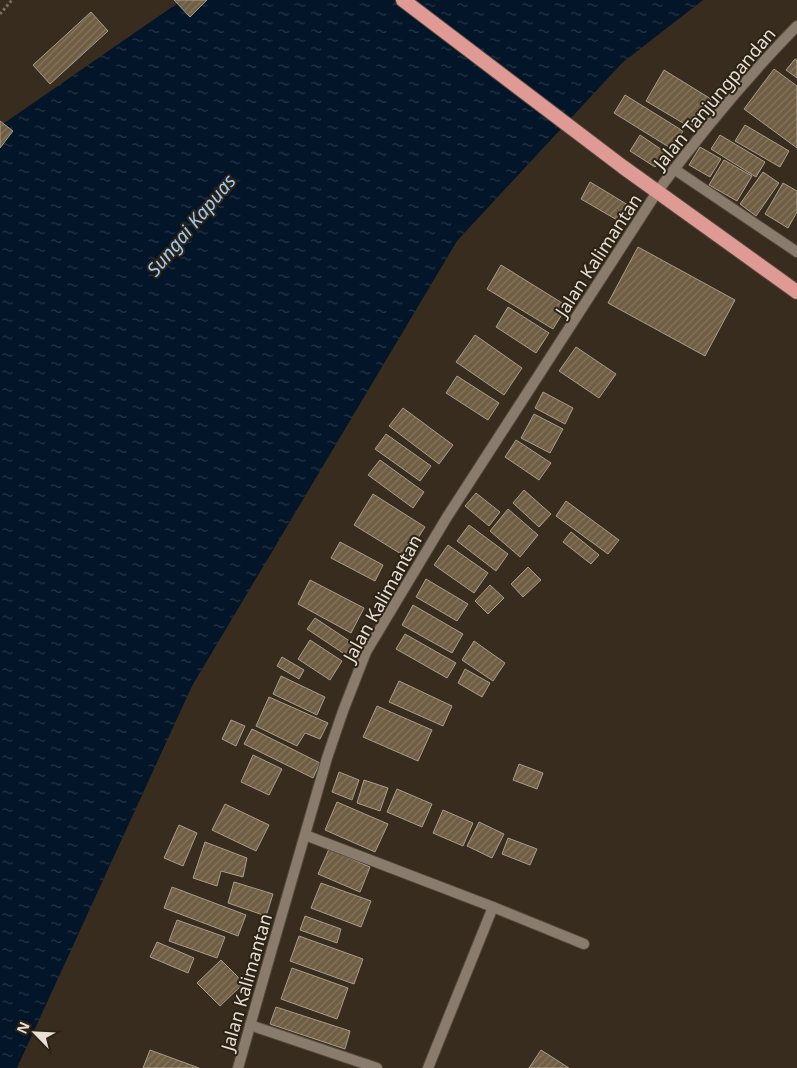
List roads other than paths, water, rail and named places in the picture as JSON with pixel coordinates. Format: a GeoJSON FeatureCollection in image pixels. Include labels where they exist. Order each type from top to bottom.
{"type":"FeatureCollection","features":[{"type":"Feature","properties":{"kind":"highway"},"geometry":{"type":"LineString","coordinates":[[404,0],[623,167],[797,292]]}},
{"type":"Feature","properties":{"kind":"street","name":"Jalan Tanjungpandan"},"geometry":{"type":"LineString","coordinates":[[658,192],[735,93],[797,26]]}},
{"type":"Feature","properties":{"kind":"street"},"geometry":{"type":"LineString","coordinates":[[674,169],[797,252]]}},
{"type":"Feature","properties":{"kind":"street","name":"Jalan Kalimantan"},"geometry":{"type":"LineString","coordinates":[[238,1068],[327,758],[366,652],[447,517],[658,192]]}},
{"type":"Feature","properties":{"kind":"street"},"geometry":{"type":"LineString","coordinates":[[305,835],[584,944]]}},
{"type":"Feature","properties":{"kind":"street"},"geometry":{"type":"LineString","coordinates":[[428,1068],[493,907]]}},
{"type":"Feature","properties":{"kind":"street"},"geometry":{"type":"LineString","coordinates":[[250,1025],[377,1068]]}},
{"type":"Feature","properties":{"kind":"water","name":"Sungai Kapuas"},"geometry":{"type":"Polygon","coordinates":[[[182,0],[703,0],[622,63],[457,241],[192,686],[17,1068],[0,1068],[0,126],[182,0]]]}}]}
